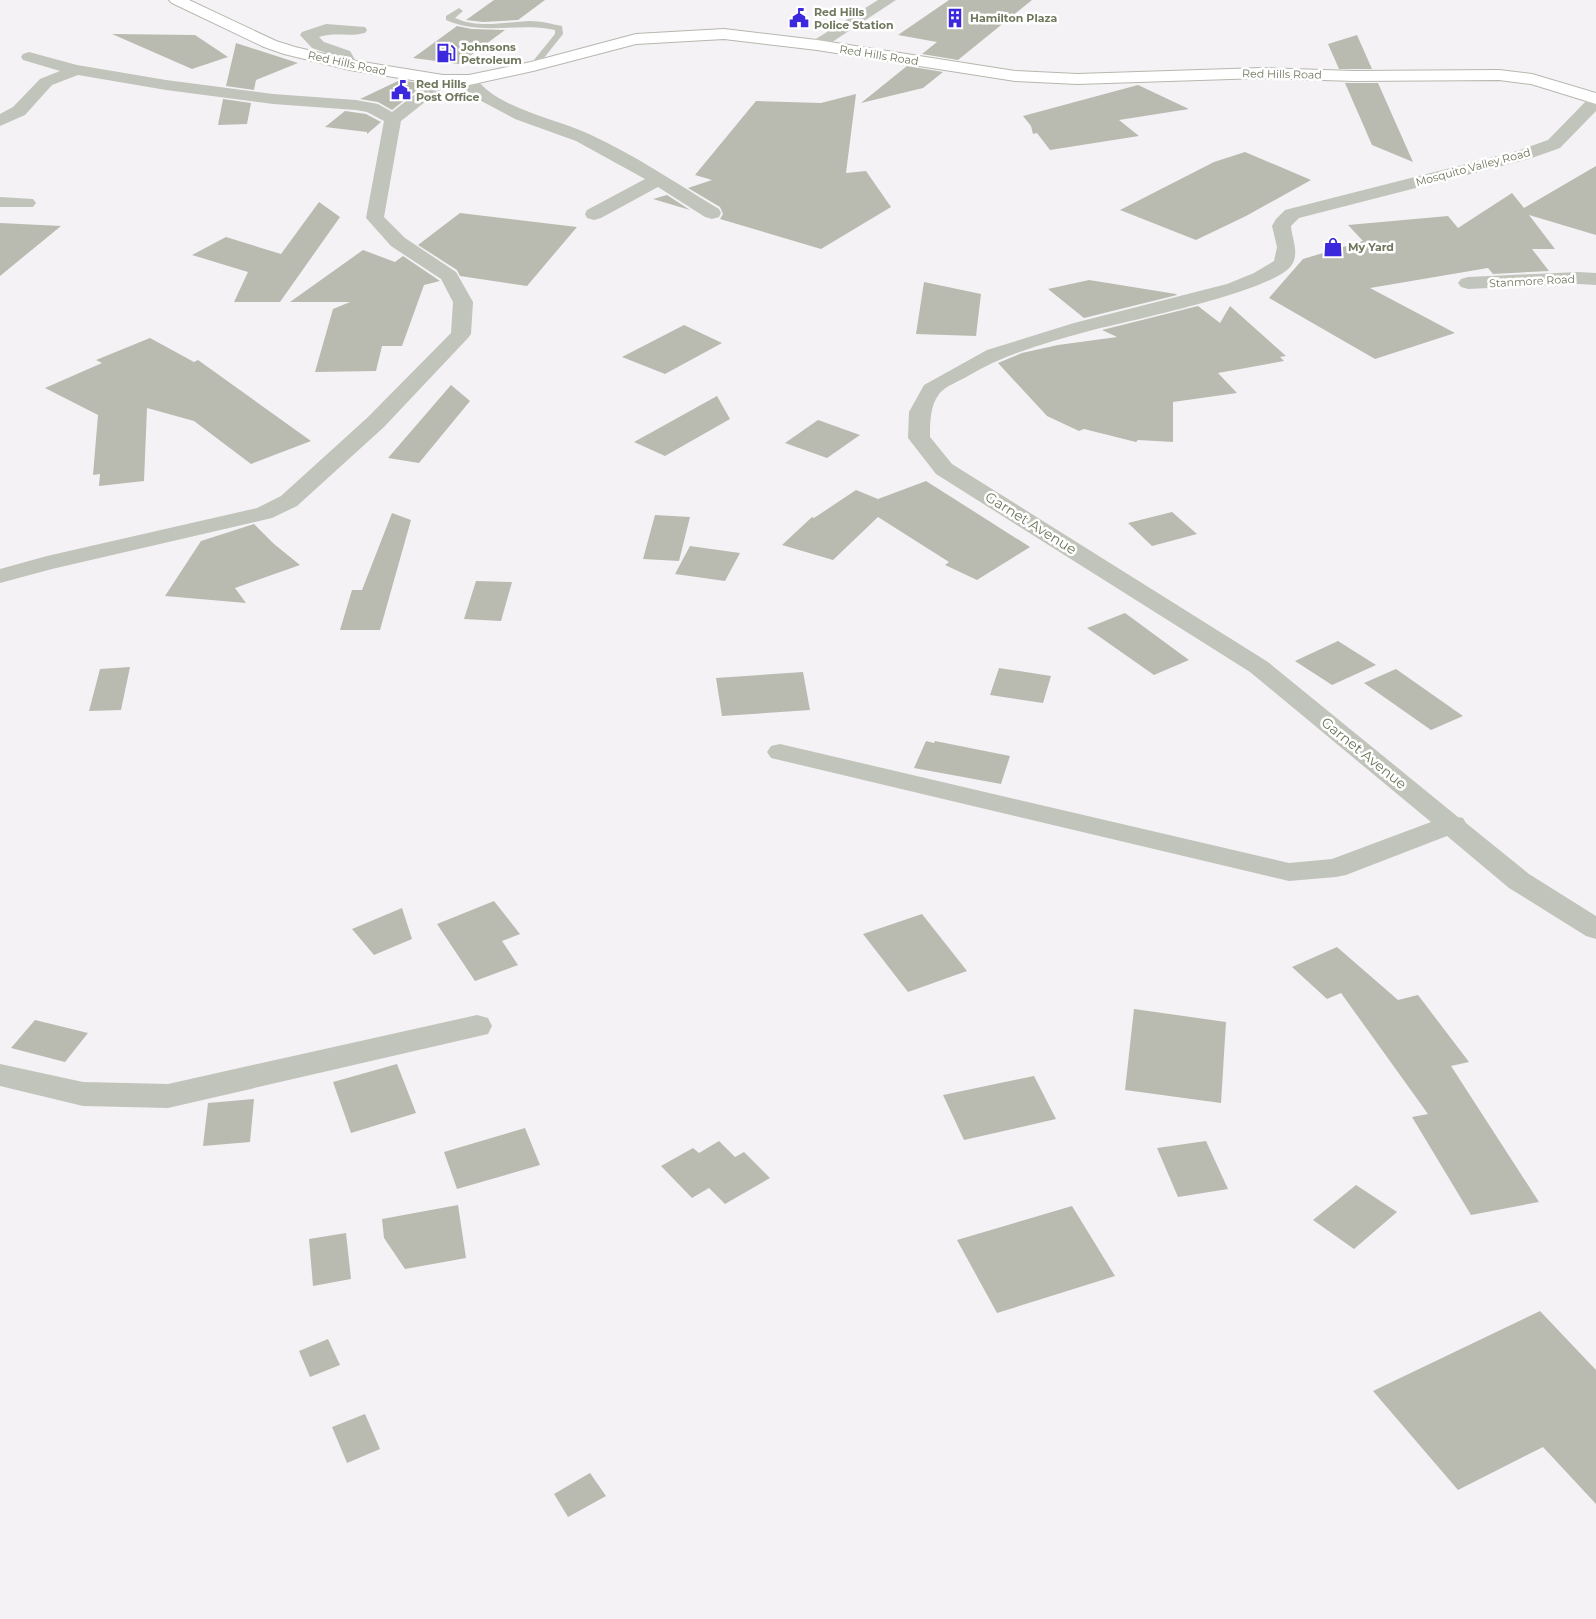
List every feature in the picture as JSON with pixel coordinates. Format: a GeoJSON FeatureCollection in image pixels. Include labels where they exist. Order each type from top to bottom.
{"type":"FeatureCollection","features":[{"type":"Feature","properties":{"kind":"main road","name":"Red Hills Road"},"geometry":{"type":"LineString","coordinates":[[177,0],[270,44],[290,51],[350,65],[443,80],[469,80],[645,38],[724,34],[817,44],[1015,76],[1077,79],[1261,73],[1354,76],[1499,75],[1532,79],[1562,86],[1596,100]]}},
{"type":"Feature","properties":{"kind":"street"},"geometry":{"type":"LineString","coordinates":[[817,44],[888,0]]}},
{"type":"Feature","properties":{"kind":"street"},"geometry":{"type":"LineString","coordinates":[[350,65],[344,54],[318,45],[308,35],[326,29],[359,30]]}},
{"type":"Feature","properties":{"kind":"street"},"geometry":{"type":"LineString","coordinates":[[29,57],[76,70],[166,85],[273,99],[356,105],[372,108],[393,119]]}},
{"type":"Feature","properties":{"kind":"street"},"geometry":{"type":"LineString","coordinates":[[0,121],[19,111],[46,82],[76,70]]}},
{"type":"Feature","properties":{"kind":"street"},"geometry":{"type":"LineString","coordinates":[[0,576],[47,563],[264,514],[289,501],[376,422],[461,334],[463,302],[449,276],[398,242],[375,218],[393,119],[443,80]]}},
{"type":"Feature","properties":{"kind":"street"},"geometry":{"type":"LineString","coordinates":[[469,80],[476,91],[521,114],[582,137],[632,163],[712,213]]}},
{"type":"Feature","properties":{"kind":"street","name":"Mosquito Valley Road"},"geometry":{"type":"LineString","coordinates":[[1362,196],[1523,155],[1554,144],[1596,100]]}},
{"type":"Feature","properties":{"kind":"street"},"geometry":{"type":"LineString","coordinates":[[594,214],[657,180]]}},
{"type":"Feature","properties":{"kind":"street","name":"Garnet Avenue"},"geometry":{"type":"LineString","coordinates":[[1362,196],[1292,214],[1283,221],[1281,226],[1286,246],[1283,264],[1261,277],[1234,288],[1081,327],[994,354],[967,368],[931,389],[920,412],[919,438],[944,469],[1259,667],[1453,824],[1519,881],[1596,929]]}},
{"type":"Feature","properties":{"kind":"street"},"geometry":{"type":"LineString","coordinates":[[0,202],[28,203]]}},
{"type":"Feature","properties":{"kind":"street","name":"Stanmore Road"},"geometry":{"type":"LineString","coordinates":[[1468,283],[1578,278],[1596,279]]}},
{"type":"Feature","properties":{"kind":"street"},"geometry":{"type":"LineString","coordinates":[[780,752],[1289,872],[1336,868],[1453,824]]}},
{"type":"Feature","properties":{"kind":"street"},"geometry":{"type":"LineString","coordinates":[[0,1075],[83,1094],[168,1096],[477,1026]]}},
{"type":"Feature","properties":{"kind":"lane"},"geometry":{"type":"LineString","coordinates":[[459,11],[449,18],[458,23],[481,27],[528,24],[559,28],[559,34],[533,66]]}},
{"type":"Feature","properties":{"kind":"building"},"geometry":{"type":"Polygon","coordinates":[[[494,0],[545,0],[518,20],[483,22],[466,20],[494,0]]]}},
{"type":"Feature","properties":{"kind":"building","name":"Hamilton Plaza"},"geometry":{"type":"Polygon","coordinates":[[[949,0],[1032,0],[958,60],[922,54],[937,42],[898,35],[949,0]]]}},
{"type":"Feature","properties":{"kind":"building"},"geometry":{"type":"Polygon","coordinates":[[[457,26],[472,29],[505,30],[459,64],[413,58],[457,26]]]}},
{"type":"Feature","properties":{"kind":"building"},"geometry":{"type":"Polygon","coordinates":[[[112,34],[195,35],[228,57],[192,69],[112,34]]]}},
{"type":"Feature","properties":{"kind":"building"},"geometry":{"type":"Polygon","coordinates":[[[1357,35],[1372,69],[1339,69],[1328,44],[1357,35]]]}},
{"type":"Feature","properties":{"kind":"building"},"geometry":{"type":"Polygon","coordinates":[[[236,43],[298,63],[256,80],[254,90],[226,86],[236,43]]]}},
{"type":"Feature","properties":{"kind":"building"},"geometry":{"type":"Polygon","coordinates":[[[907,66],[943,72],[923,88],[861,103],[907,66]]]}},
{"type":"Feature","properties":{"kind":"building"},"geometry":{"type":"Polygon","coordinates":[[[400,80],[425,84],[392,110],[378,102],[360,99],[400,80]]]}},
{"type":"Feature","properties":{"kind":"building"},"geometry":{"type":"Polygon","coordinates":[[[1345,83],[1378,83],[1413,162],[1372,145],[1345,83]]]}},
{"type":"Feature","properties":{"kind":"building"},"geometry":{"type":"Polygon","coordinates":[[[1138,85],[1189,109],[1119,120],[1139,136],[1050,150],[1037,133],[1033,134],[1031,126],[1023,116],[1138,85]]]}},
{"type":"Feature","properties":{"kind":"building"},"geometry":{"type":"Polygon","coordinates":[[[856,94],[846,173],[866,171],[891,207],[821,249],[720,219],[723,214],[720,207],[688,188],[712,180],[695,175],[756,101],[821,103],[856,94]]]}},
{"type":"Feature","properties":{"kind":"building"},"geometry":{"type":"Polygon","coordinates":[[[223,99],[251,103],[247,124],[218,125],[223,99]]]}},
{"type":"Feature","properties":{"kind":"building"},"geometry":{"type":"Polygon","coordinates":[[[345,111],[366,114],[381,122],[367,134],[367,132],[325,127],[345,111]]]}},
{"type":"Feature","properties":{"kind":"building"},"geometry":{"type":"Polygon","coordinates":[[[1245,152],[1311,180],[1246,216],[1196,240],[1120,210],[1214,162],[1245,152]]]}},
{"type":"Feature","properties":{"kind":"building"},"geometry":{"type":"Polygon","coordinates":[[[1596,166],[1596,235],[1529,215],[1555,249],[1532,249],[1549,271],[1493,274],[1488,268],[1370,288],[1455,333],[1375,359],[1269,298],[1303,259],[1363,241],[1348,225],[1448,216],[1458,228],[1512,193],[1524,208],[1596,166]]]}},
{"type":"Feature","properties":{"kind":"building"},"geometry":{"type":"Polygon","coordinates":[[[667,195],[690,210],[653,199],[667,195]]]}},
{"type":"Feature","properties":{"kind":"building"},"geometry":{"type":"Polygon","coordinates":[[[319,202],[340,217],[280,302],[234,302],[248,272],[192,255],[226,237],[281,254],[319,202]]]}},
{"type":"Feature","properties":{"kind":"building"},"geometry":{"type":"Polygon","coordinates":[[[460,213],[577,227],[527,286],[460,276],[457,270],[418,245],[460,213]]]}},
{"type":"Feature","properties":{"kind":"building"},"geometry":{"type":"Polygon","coordinates":[[[0,223],[61,226],[0,276],[0,223]]]}},
{"type":"Feature","properties":{"kind":"building"},"geometry":{"type":"Polygon","coordinates":[[[363,250],[395,262],[403,256],[440,281],[424,285],[402,346],[382,346],[376,371],[315,372],[333,309],[350,302],[290,302],[363,250]]]}},
{"type":"Feature","properties":{"kind":"building"},"geometry":{"type":"Polygon","coordinates":[[[1089,280],[1177,295],[1084,318],[1048,289],[1089,280]]]}},
{"type":"Feature","properties":{"kind":"building"},"geometry":{"type":"Polygon","coordinates":[[[924,282],[981,294],[976,336],[916,334],[924,282]]]}},
{"type":"Feature","properties":{"kind":"building"},"geometry":{"type":"Polygon","coordinates":[[[1198,306],[1220,323],[1230,306],[1286,356],[1280,357],[1284,361],[1218,373],[1237,393],[1173,402],[1173,442],[1138,440],[1136,442],[1084,429],[1079,431],[1047,416],[998,363],[1022,353],[1058,345],[1117,337],[1102,330],[1198,306]]]}},
{"type":"Feature","properties":{"kind":"building"},"geometry":{"type":"Polygon","coordinates":[[[684,325],[722,343],[665,374],[622,357],[684,325]]]}},
{"type":"Feature","properties":{"kind":"building"},"geometry":{"type":"Polygon","coordinates":[[[150,338],[194,362],[198,360],[311,441],[251,464],[194,421],[147,408],[144,481],[99,486],[100,474],[93,475],[98,415],[45,388],[102,363],[96,360],[150,338]]]}},
{"type":"Feature","properties":{"kind":"building"},"geometry":{"type":"Polygon","coordinates":[[[451,385],[470,401],[419,463],[388,458],[451,385]]]}},
{"type":"Feature","properties":{"kind":"building"},"geometry":{"type":"Polygon","coordinates":[[[717,396],[730,419],[665,456],[634,442],[717,396]]]}},
{"type":"Feature","properties":{"kind":"building"},"geometry":{"type":"Polygon","coordinates":[[[818,420],[860,435],[827,458],[785,443],[818,420]]]}},
{"type":"Feature","properties":{"kind":"building"},"geometry":{"type":"Polygon","coordinates":[[[926,481],[1030,547],[977,580],[945,565],[949,562],[878,517],[833,560],[782,545],[812,517],[814,518],[856,490],[878,499],[926,481]]]}},
{"type":"Feature","properties":{"kind":"building"},"geometry":{"type":"Polygon","coordinates":[[[1172,512],[1197,534],[1152,546],[1128,523],[1172,512]]]}},
{"type":"Feature","properties":{"kind":"building"},"geometry":{"type":"Polygon","coordinates":[[[392,513],[411,520],[380,630],[340,630],[352,590],[362,590],[392,513]]]}},
{"type":"Feature","properties":{"kind":"building"},"geometry":{"type":"Polygon","coordinates":[[[655,515],[690,517],[679,561],[643,559],[655,515]]]}},
{"type":"Feature","properties":{"kind":"building"},"geometry":{"type":"Polygon","coordinates":[[[254,524],[274,544],[300,565],[235,588],[246,603],[165,596],[201,541],[254,524]]]}},
{"type":"Feature","properties":{"kind":"building"},"geometry":{"type":"Polygon","coordinates":[[[690,546],[740,553],[725,581],[675,574],[690,546]]]}},
{"type":"Feature","properties":{"kind":"building"},"geometry":{"type":"Polygon","coordinates":[[[476,581],[512,582],[501,621],[464,619],[476,581]]]}},
{"type":"Feature","properties":{"kind":"building"},"geometry":{"type":"Polygon","coordinates":[[[1125,613],[1189,660],[1154,675],[1087,628],[1125,613]]]}},
{"type":"Feature","properties":{"kind":"building"},"geometry":{"type":"Polygon","coordinates":[[[1338,641],[1376,665],[1332,685],[1295,661],[1338,641]]]}},
{"type":"Feature","properties":{"kind":"building"},"geometry":{"type":"Polygon","coordinates":[[[130,667],[121,710],[89,711],[100,669],[130,667]]]}},
{"type":"Feature","properties":{"kind":"building"},"geometry":{"type":"Polygon","coordinates":[[[999,668],[1051,676],[1043,703],[990,695],[999,668]]]}},
{"type":"Feature","properties":{"kind":"building"},"geometry":{"type":"Polygon","coordinates":[[[1396,669],[1463,716],[1431,730],[1364,683],[1396,669]]]}},
{"type":"Feature","properties":{"kind":"building"},"geometry":{"type":"Polygon","coordinates":[[[803,672],[810,710],[722,716],[716,678],[803,672]]]}},
{"type":"Feature","properties":{"kind":"building"},"geometry":{"type":"Polygon","coordinates":[[[926,741],[934,743],[935,741],[1010,756],[1001,784],[914,768],[926,741]]]}},
{"type":"Feature","properties":{"kind":"building"},"geometry":{"type":"Polygon","coordinates":[[[494,901],[520,934],[502,941],[518,965],[475,981],[437,924],[494,901]]]}},
{"type":"Feature","properties":{"kind":"building"},"geometry":{"type":"Polygon","coordinates":[[[402,908],[412,939],[374,955],[352,929],[402,908]]]}},
{"type":"Feature","properties":{"kind":"building"},"geometry":{"type":"Polygon","coordinates":[[[922,914],[967,971],[908,992],[863,934],[922,914]]]}},
{"type":"Feature","properties":{"kind":"building"},"geometry":{"type":"Polygon","coordinates":[[[1337,947],[1398,1000],[1418,995],[1469,1062],[1451,1066],[1539,1202],[1471,1215],[1412,1117],[1428,1114],[1341,993],[1327,999],[1292,967],[1337,947]]]}},
{"type":"Feature","properties":{"kind":"building"},"geometry":{"type":"Polygon","coordinates":[[[1134,1009],[1226,1022],[1221,1103],[1125,1090],[1134,1009]]]}},
{"type":"Feature","properties":{"kind":"building"},"geometry":{"type":"Polygon","coordinates":[[[35,1020],[88,1033],[65,1062],[11,1048],[35,1020]]]}},
{"type":"Feature","properties":{"kind":"building"},"geometry":{"type":"Polygon","coordinates":[[[397,1064],[416,1113],[351,1133],[333,1082],[397,1064]]]}},
{"type":"Feature","properties":{"kind":"building"},"geometry":{"type":"Polygon","coordinates":[[[1034,1076],[1056,1119],[964,1140],[943,1095],[1034,1076]]]}},
{"type":"Feature","properties":{"kind":"building"},"geometry":{"type":"Polygon","coordinates":[[[254,1099],[250,1142],[203,1146],[208,1103],[254,1099]]]}},
{"type":"Feature","properties":{"kind":"building"},"geometry":{"type":"Polygon","coordinates":[[[525,1128],[540,1165],[457,1189],[444,1152],[525,1128]]]}},
{"type":"Feature","properties":{"kind":"building"},"geometry":{"type":"Polygon","coordinates":[[[719,1141],[735,1157],[744,1152],[770,1178],[725,1204],[709,1188],[692,1198],[661,1166],[693,1148],[699,1153],[719,1141]]]}},
{"type":"Feature","properties":{"kind":"building"},"geometry":{"type":"Polygon","coordinates":[[[1206,1141],[1228,1189],[1178,1197],[1157,1148],[1206,1141]]]}},
{"type":"Feature","properties":{"kind":"building"},"geometry":{"type":"Polygon","coordinates":[[[1356,1185],[1397,1212],[1354,1249],[1313,1220],[1356,1185]]]}},
{"type":"Feature","properties":{"kind":"building"},"geometry":{"type":"Polygon","coordinates":[[[458,1205],[466,1258],[405,1269],[384,1238],[382,1219],[458,1205]]]}},
{"type":"Feature","properties":{"kind":"building"},"geometry":{"type":"Polygon","coordinates":[[[1072,1206],[1115,1276],[997,1313],[957,1240],[1072,1206]]]}},
{"type":"Feature","properties":{"kind":"building"},"geometry":{"type":"Polygon","coordinates":[[[346,1233],[351,1279],[313,1286],[309,1239],[346,1233]]]}},
{"type":"Feature","properties":{"kind":"building"},"geometry":{"type":"Polygon","coordinates":[[[1540,1311],[1596,1370],[1596,1504],[1543,1447],[1458,1490],[1373,1391],[1540,1311]]]}},
{"type":"Feature","properties":{"kind":"building"},"geometry":{"type":"Polygon","coordinates":[[[328,1339],[340,1365],[310,1377],[299,1351],[328,1339]]]}},
{"type":"Feature","properties":{"kind":"building"},"geometry":{"type":"Polygon","coordinates":[[[365,1414],[380,1449],[347,1463],[332,1427],[365,1414]]]}},
{"type":"Feature","properties":{"kind":"building"},"geometry":{"type":"Polygon","coordinates":[[[590,1473],[606,1496],[568,1517],[554,1494],[590,1473]]]}},
{"type":"Feature","properties":{"kind":"place","name":"Red Hills Police Station"},"geometry":{"type":"Point","coordinates":[799,18]}},
{"type":"Feature","properties":{"kind":"place","name":"Hamilton Plaza"},"geometry":{"type":"Point","coordinates":[955,18]}},
{"type":"Feature","properties":{"kind":"place","name":"Johnsons Petroleum"},"geometry":{"type":"Point","coordinates":[446,53]}},
{"type":"Feature","properties":{"kind":"place","name":"Red Hills Post Office"},"geometry":{"type":"Point","coordinates":[401,90]}},
{"type":"Feature","properties":{"kind":"place","name":"My Yard"},"geometry":{"type":"Point","coordinates":[1333,247]}}]}
